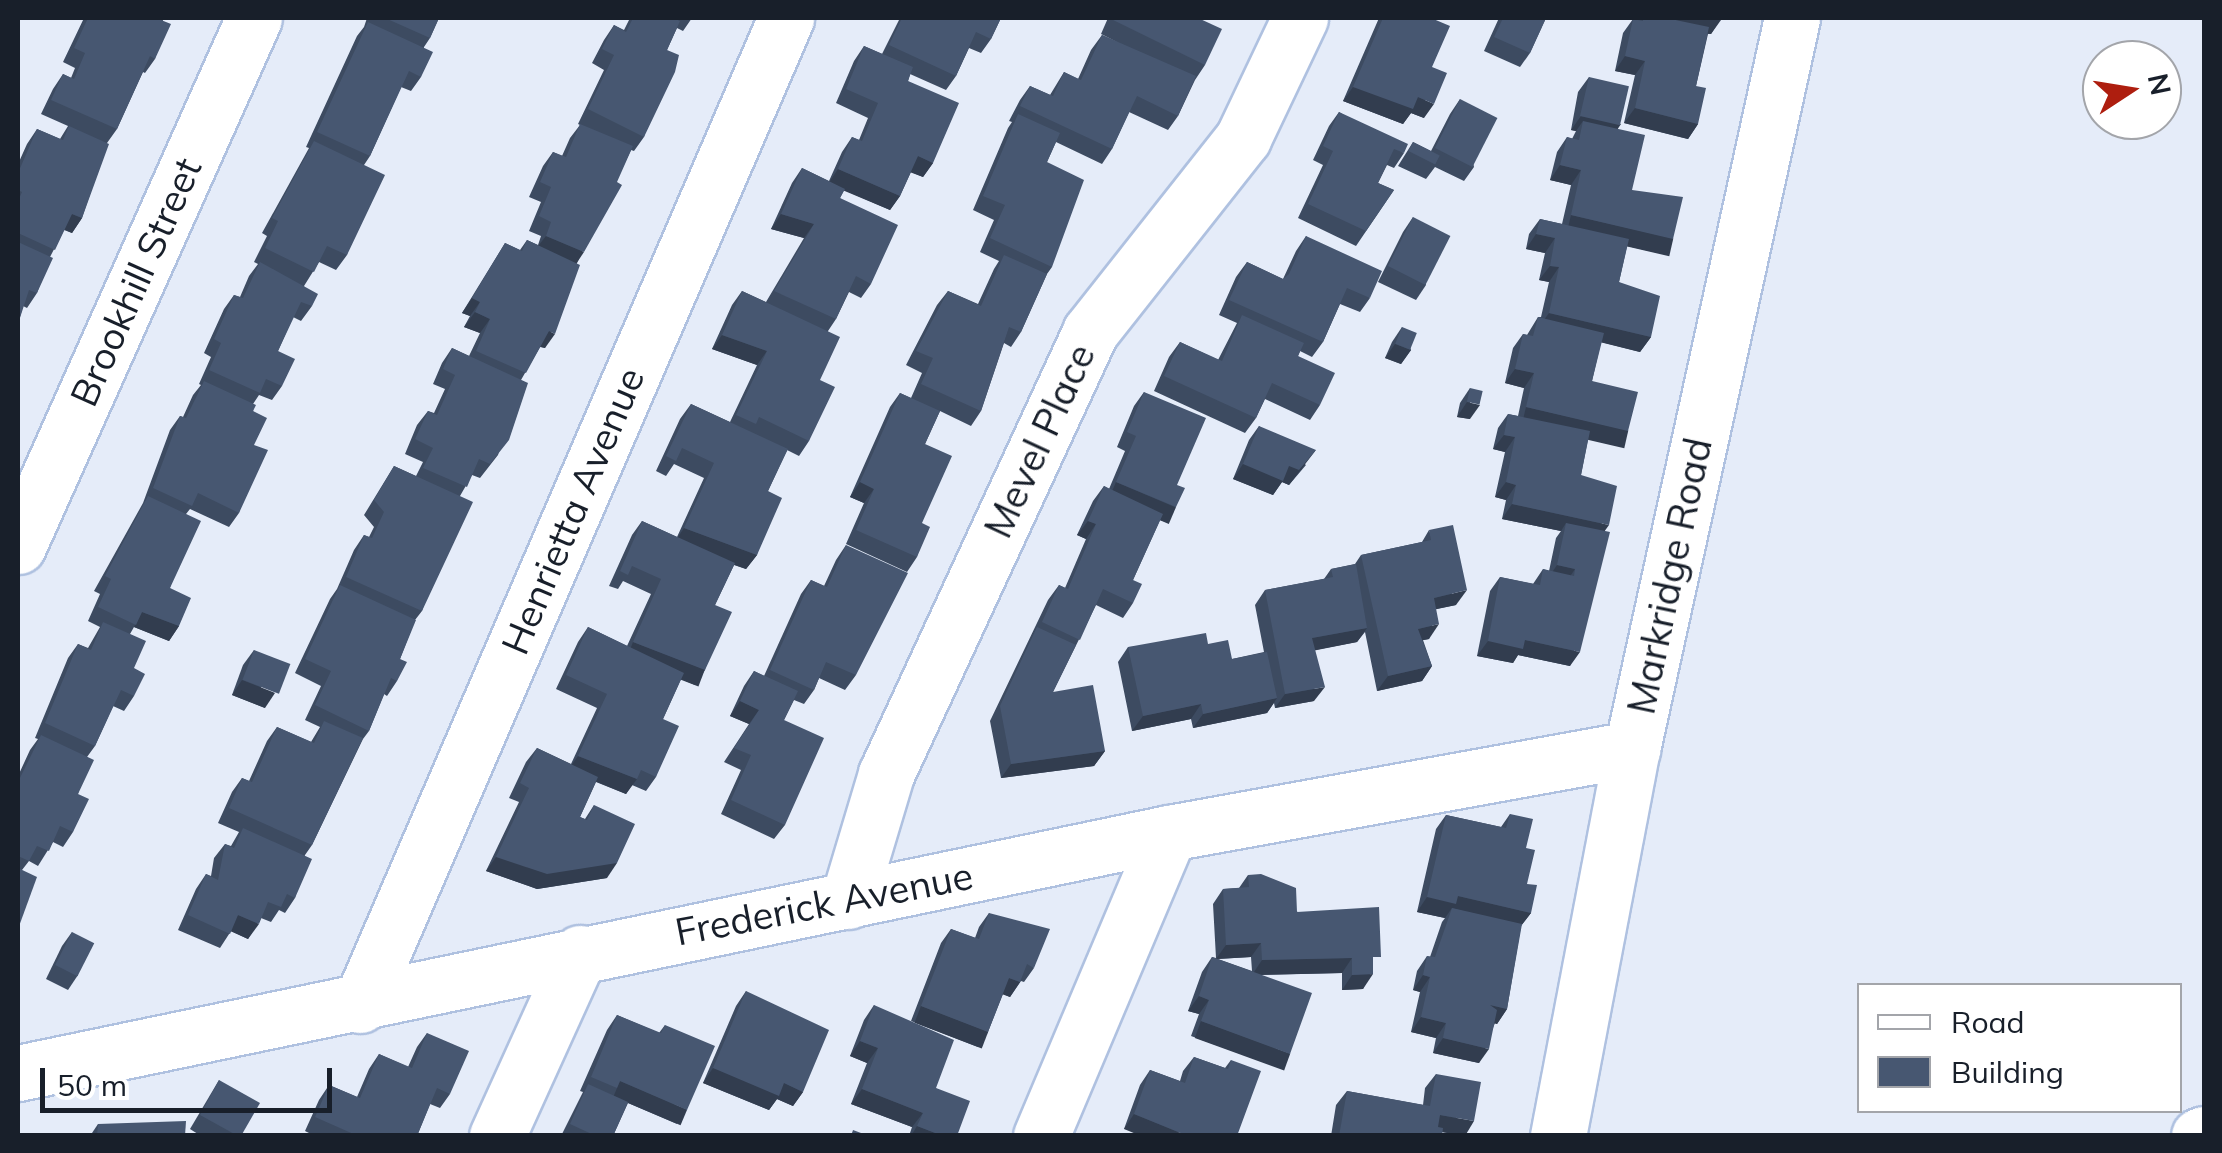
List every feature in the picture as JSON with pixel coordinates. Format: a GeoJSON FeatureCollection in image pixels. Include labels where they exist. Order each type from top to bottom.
{"type":"FeatureCollection","features":[{"type":"Feature","properties":{"kind":"street","name":"Brookhill Street"},"geometry":{"type":"LineString","coordinates":[[18,546],[254,18]]}},
{"type":"Feature","properties":{"kind":"street","name":"Henrietta Avenue"},"geometry":{"type":"LineString","coordinates":[[360,1005],[786,18]]}},
{"type":"Feature","properties":{"kind":"street","name":"Mevel Place"},"geometry":{"type":"LineString","coordinates":[[848,901],[886,774],[1090,332],[1243,138],[1300,18]]}},
{"type":"Feature","properties":{"kind":"street","name":"Markridge Road"},"geometry":{"type":"LineString","coordinates":[[1573,1133],[1632,749],[1792,18]]}},
{"type":"Feature","properties":{"kind":"street","name":"Frederick Avenue"},"geometry":{"type":"LineString","coordinates":[[18,1073],[360,1005],[580,953],[1169,833],[1632,749]]}},
{"type":"Feature","properties":{"kind":"street"},"geometry":{"type":"LineString","coordinates":[[1041,1136],[1169,833]]}},
{"type":"Feature","properties":{"kind":"street"},"geometry":{"type":"LineString","coordinates":[[497,1136],[580,953]]}},
{"type":"Feature","properties":{"kind":"building"},"geometry":{"type":"Polygon","coordinates":[[[88,18],[156,18],[171,24],[155,59],[150,56],[117,129],[51,100],[63,74],[74,79],[85,53],[74,48],[88,18]]]}},
{"type":"Feature","properties":{"kind":"building"},"geometry":{"type":"Polygon","coordinates":[[[385,18],[439,18],[430,38],[385,18]]]}},
{"type":"Feature","properties":{"kind":"building"},"geometry":{"type":"Polygon","coordinates":[[[633,18],[680,21],[667,50],[679,55],[675,72],[644,137],[588,109],[614,55],[602,49],[614,25],[626,32],[633,18]]]}},
{"type":"Feature","properties":{"kind":"building"},"geometry":{"type":"Polygon","coordinates":[[[902,18],[1001,18],[991,39],[976,32],[956,76],[889,45],[902,18]]]}},
{"type":"Feature","properties":{"kind":"building"},"geometry":{"type":"Polygon","coordinates":[[[1112,18],[1198,18],[1222,29],[1205,65],[1112,18]]]}},
{"type":"Feature","properties":{"kind":"building"},"geometry":{"type":"Polygon","coordinates":[[[1383,18],[1431,18],[1450,26],[1432,67],[1447,73],[1434,104],[1418,97],[1413,109],[1353,87],[1383,18]]]}},
{"type":"Feature","properties":{"kind":"building"},"geometry":{"type":"Polygon","coordinates":[[[1503,18],[1546,18],[1530,53],[1494,37],[1503,18]]]}},
{"type":"Feature","properties":{"kind":"building"},"geometry":{"type":"Polygon","coordinates":[[[1666,18],[1709,27],[1696,86],[1706,88],[1698,124],[1635,108],[1645,61],[1625,56],[1633,19],[1666,18]]]}},
{"type":"Feature","properties":{"kind":"building"},"geometry":{"type":"Polygon","coordinates":[[[368,22],[433,52],[421,77],[409,71],[370,156],[317,132],[368,22]]]}},
{"type":"Feature","properties":{"kind":"building"},"geometry":{"type":"Polygon","coordinates":[[[1102,35],[1196,76],[1178,116],[1137,96],[1112,149],[1020,106],[1030,86],[1053,96],[1064,72],[1081,80],[1102,35]]]}},
{"type":"Feature","properties":{"kind":"building"},"geometry":{"type":"Polygon","coordinates":[[[864,46],[913,67],[908,81],[959,103],[933,163],[918,156],[900,196],[838,169],[852,137],[862,141],[878,103],[846,89],[864,46]]]}},
{"type":"Feature","properties":{"kind":"building"},"geometry":{"type":"Polygon","coordinates":[[[1589,77],[1629,86],[1620,125],[1580,116],[1589,77]]]}},
{"type":"Feature","properties":{"kind":"building"},"geometry":{"type":"Polygon","coordinates":[[[1460,99],[1497,118],[1472,167],[1435,148],[1460,99]]]}},
{"type":"Feature","properties":{"kind":"building"},"geometry":{"type":"Polygon","coordinates":[[[1339,112],[1408,144],[1404,153],[1394,149],[1378,183],[1394,190],[1366,231],[1308,204],[1333,151],[1323,146],[1339,112]]]}},
{"type":"Feature","properties":{"kind":"building"},"geometry":{"type":"Polygon","coordinates":[[[1018,114],[1060,133],[1047,162],[1084,180],[1052,267],[990,238],[1005,205],[983,196],[1018,114]]]}},
{"type":"Feature","properties":{"kind":"building"},"geometry":{"type":"Polygon","coordinates":[[[1583,121],[1645,135],[1632,190],[1683,197],[1673,239],[1571,215],[1581,170],[1560,165],[1567,137],[1579,140],[1583,121]]]}},
{"type":"Feature","properties":{"kind":"building"},"geometry":{"type":"Polygon","coordinates":[[[580,124],[633,146],[617,182],[622,185],[584,252],[546,236],[551,222],[539,216],[551,187],[540,182],[553,152],[566,157],[580,124]]]}},
{"type":"Feature","properties":{"kind":"building"},"geometry":{"type":"Polygon","coordinates":[[[69,126],[109,144],[82,218],[72,214],[55,250],[18,233],[18,201],[22,192],[18,190],[18,173],[37,129],[63,140],[69,126]]]}},
{"type":"Feature","properties":{"kind":"building"},"geometry":{"type":"Polygon","coordinates":[[[314,141],[385,175],[347,255],[327,246],[314,272],[265,248],[278,221],[272,218],[314,141]]]}},
{"type":"Feature","properties":{"kind":"building"},"geometry":{"type":"Polygon","coordinates":[[[1413,142],[1440,156],[1435,165],[1408,151],[1413,142]]]}},
{"type":"Feature","properties":{"kind":"building"},"geometry":{"type":"Polygon","coordinates":[[[802,168],[845,189],[840,198],[898,225],[871,284],[856,276],[836,319],[774,291],[814,224],[781,214],[802,168]]]}},
{"type":"Feature","properties":{"kind":"building"},"geometry":{"type":"Polygon","coordinates":[[[1413,217],[1450,236],[1425,285],[1388,266],[1413,217]]]}},
{"type":"Feature","properties":{"kind":"building"},"geometry":{"type":"Polygon","coordinates":[[[1540,219],[1629,239],[1619,282],[1660,296],[1651,337],[1549,313],[1559,267],[1550,266],[1555,238],[1536,234],[1540,219]]]}},
{"type":"Feature","properties":{"kind":"building"},"geometry":{"type":"Polygon","coordinates":[[[1306,236],[1382,271],[1370,298],[1347,288],[1323,342],[1229,300],[1247,262],[1283,279],[1306,236]]]}},
{"type":"Feature","properties":{"kind":"building"},"geometry":{"type":"Polygon","coordinates":[[[527,240],[580,265],[555,334],[549,331],[526,373],[476,351],[490,319],[475,312],[480,302],[472,298],[505,243],[522,251],[527,240]]]}},
{"type":"Feature","properties":{"kind":"building"},"geometry":{"type":"Polygon","coordinates":[[[18,242],[53,258],[37,293],[29,290],[18,324],[18,242]]]}},
{"type":"Feature","properties":{"kind":"building"},"geometry":{"type":"Polygon","coordinates":[[[1004,255],[1047,274],[1021,332],[1009,327],[981,411],[921,384],[933,358],[916,351],[948,291],[981,306],[1004,255]]]}},
{"type":"Feature","properties":{"kind":"building"},"geometry":{"type":"Polygon","coordinates":[[[260,262],[318,294],[312,306],[301,302],[278,351],[295,359],[282,386],[266,379],[260,393],[209,370],[221,343],[214,339],[234,295],[243,298],[260,262]]]}},
{"type":"Feature","properties":{"kind":"building"},"geometry":{"type":"Polygon","coordinates":[[[742,291],[840,337],[820,380],[835,387],[809,441],[759,417],[756,424],[736,415],[767,351],[722,335],[742,291]]]}},
{"type":"Feature","properties":{"kind":"building"},"geometry":{"type":"Polygon","coordinates":[[[1242,315],[1304,343],[1298,356],[1335,373],[1320,405],[1272,383],[1256,418],[1164,376],[1180,342],[1222,361],[1242,315]]]}},
{"type":"Feature","properties":{"kind":"building"},"geometry":{"type":"Polygon","coordinates":[[[1538,317],[1604,333],[1592,381],[1638,392],[1628,431],[1526,407],[1534,373],[1515,369],[1523,334],[1533,336],[1538,317]]]}},
{"type":"Feature","properties":{"kind":"building"},"geometry":{"type":"Polygon","coordinates":[[[1402,327],[1417,333],[1410,350],[1395,344],[1402,327]]]}},
{"type":"Feature","properties":{"kind":"building"},"geometry":{"type":"Polygon","coordinates":[[[452,348],[528,383],[509,440],[490,464],[479,459],[467,487],[423,468],[433,448],[415,439],[428,411],[437,415],[455,375],[443,369],[452,348]]]}},
{"type":"Feature","properties":{"kind":"building"},"geometry":{"type":"Polygon","coordinates":[[[204,381],[256,405],[253,411],[267,418],[254,445],[268,450],[239,513],[198,493],[192,506],[153,488],[180,416],[186,418],[204,381]]]}},
{"type":"Feature","properties":{"kind":"building"},"geometry":{"type":"Polygon","coordinates":[[[1470,388],[1483,391],[1480,405],[1467,402],[1470,388]]]}},
{"type":"Feature","properties":{"kind":"building"},"geometry":{"type":"Polygon","coordinates":[[[1144,392],[1206,418],[1177,485],[1185,488],[1176,507],[1116,482],[1136,436],[1127,432],[1144,392]]]}},
{"type":"Feature","properties":{"kind":"building"},"geometry":{"type":"Polygon","coordinates":[[[900,393],[940,411],[925,444],[952,456],[922,523],[930,527],[917,557],[856,530],[874,489],[860,482],[900,393]]]}},
{"type":"Feature","properties":{"kind":"building"},"geometry":{"type":"Polygon","coordinates":[[[691,404],[788,449],[768,491],[782,498],[757,555],[684,528],[714,463],[682,448],[676,461],[666,456],[691,404]]]}},
{"type":"Feature","properties":{"kind":"building"},"geometry":{"type":"Polygon","coordinates":[[[1508,414],[1590,431],[1581,475],[1617,486],[1609,525],[1512,504],[1516,485],[1506,482],[1515,437],[1504,435],[1508,414]]]}},
{"type":"Feature","properties":{"kind":"building"},"geometry":{"type":"Polygon","coordinates":[[[1259,426],[1316,450],[1299,470],[1289,466],[1283,481],[1243,464],[1259,426]]]}},
{"type":"Feature","properties":{"kind":"building"},"geometry":{"type":"Polygon","coordinates":[[[394,466],[473,502],[422,611],[346,577],[364,535],[372,538],[384,512],[374,500],[394,466]]]}},
{"type":"Feature","properties":{"kind":"building"},"geometry":{"type":"Polygon","coordinates":[[[1104,486],[1163,514],[1133,580],[1142,584],[1133,603],[1103,589],[1080,640],[1042,622],[1059,585],[1068,589],[1096,524],[1088,521],[1104,486]]]}},
{"type":"Feature","properties":{"kind":"building"},"geometry":{"type":"Polygon","coordinates":[[[148,496],[201,521],[170,588],[191,598],[179,626],[142,612],[136,625],[98,607],[111,579],[105,576],[148,496]]]}},
{"type":"Feature","properties":{"kind":"building"},"geometry":{"type":"Polygon","coordinates":[[[642,521],[735,563],[715,605],[732,612],[705,670],[633,642],[661,579],[632,566],[628,575],[620,571],[642,521]]]}},
{"type":"Feature","properties":{"kind":"building"},"geometry":{"type":"Polygon","coordinates":[[[1566,523],[1610,532],[1580,652],[1525,640],[1523,649],[1488,641],[1500,577],[1540,585],[1543,569],[1574,576],[1575,569],[1557,565],[1566,523]]]}},
{"type":"Feature","properties":{"kind":"building"},"geometry":{"type":"Polygon","coordinates":[[[1453,525],[1467,590],[1434,598],[1439,624],[1418,629],[1432,666],[1388,676],[1361,555],[1431,540],[1429,530],[1453,525]]]}},
{"type":"Feature","properties":{"kind":"building"},"geometry":{"type":"Polygon","coordinates":[[[846,545],[908,573],[856,675],[826,662],[814,690],[770,670],[811,580],[827,587],[846,545]]]}},
{"type":"Feature","properties":{"kind":"building"},"geometry":{"type":"Polygon","coordinates":[[[1356,564],[1367,628],[1312,638],[1325,687],[1285,694],[1265,590],[1333,577],[1331,569],[1356,564]]]}},
{"type":"Feature","properties":{"kind":"building"},"geometry":{"type":"Polygon","coordinates":[[[340,585],[416,620],[400,659],[407,662],[397,681],[391,678],[369,731],[315,705],[331,671],[305,659],[340,585]]]}},
{"type":"Feature","properties":{"kind":"building"},"geometry":{"type":"Polygon","coordinates":[[[103,622],[146,641],[134,668],[145,674],[134,696],[121,690],[95,746],[45,723],[78,644],[91,650],[103,622]]]}},
{"type":"Feature","properties":{"kind":"building"},"geometry":{"type":"Polygon","coordinates":[[[588,627],[684,673],[663,719],[679,726],[656,777],[641,770],[637,779],[578,756],[607,694],[566,675],[588,627]]]}},
{"type":"Feature","properties":{"kind":"building"},"geometry":{"type":"Polygon","coordinates":[[[1037,627],[1076,645],[1053,692],[1093,685],[1105,751],[1011,764],[1000,706],[1037,627]]]}},
{"type":"Feature","properties":{"kind":"building"},"geometry":{"type":"Polygon","coordinates":[[[1206,633],[1208,644],[1228,640],[1232,659],[1267,652],[1277,698],[1203,714],[1201,704],[1143,716],[1128,647],[1206,633]]]}},
{"type":"Feature","properties":{"kind":"building"},"geometry":{"type":"Polygon","coordinates":[[[254,650],[290,664],[279,694],[243,680],[254,650]]]}},
{"type":"Feature","properties":{"kind":"building"},"geometry":{"type":"Polygon","coordinates":[[[754,671],[798,691],[784,720],[824,738],[785,825],[731,800],[751,755],[734,748],[759,710],[740,701],[754,671]]]}},
{"type":"Feature","properties":{"kind":"building"},"geometry":{"type":"Polygon","coordinates":[[[324,721],[363,738],[312,845],[229,808],[242,778],[252,782],[277,727],[314,743],[324,721]]]}},
{"type":"Feature","properties":{"kind":"building"},"geometry":{"type":"Polygon","coordinates":[[[41,735],[94,760],[78,794],[89,799],[73,832],[60,826],[49,851],[37,846],[29,861],[18,856],[18,782],[41,735]]]}},
{"type":"Feature","properties":{"kind":"building"},"geometry":{"type":"Polygon","coordinates":[[[537,748],[598,777],[580,817],[587,820],[594,805],[635,824],[617,863],[547,874],[496,857],[529,788],[520,783],[537,748]]]}},
{"type":"Feature","properties":{"kind":"building"},"geometry":{"type":"Polygon","coordinates":[[[1510,814],[1533,819],[1526,848],[1535,850],[1527,884],[1537,885],[1531,913],[1458,896],[1456,904],[1427,897],[1446,815],[1506,828],[1510,814]]]}},
{"type":"Feature","properties":{"kind":"building"},"geometry":{"type":"Polygon","coordinates":[[[243,828],[312,859],[295,898],[287,894],[281,907],[268,902],[259,924],[238,915],[230,934],[188,915],[206,874],[218,880],[225,844],[234,848],[243,828]]]}},
{"type":"Feature","properties":{"kind":"building"},"geometry":{"type":"Polygon","coordinates":[[[18,868],[37,877],[18,929],[18,868]]]}},
{"type":"Feature","properties":{"kind":"building"},"geometry":{"type":"Polygon","coordinates":[[[1261,874],[1296,888],[1297,912],[1379,907],[1381,957],[1373,957],[1373,974],[1352,975],[1352,958],[1262,960],[1261,943],[1226,945],[1223,889],[1249,887],[1248,875],[1261,874]]]}},
{"type":"Feature","properties":{"kind":"building"},"geometry":{"type":"Polygon","coordinates":[[[1452,908],[1522,924],[1507,1009],[1490,1005],[1497,1010],[1489,1049],[1443,1038],[1446,1023],[1421,1017],[1430,977],[1423,975],[1427,956],[1435,957],[1452,908]]]}},
{"type":"Feature","properties":{"kind":"building"},"geometry":{"type":"Polygon","coordinates":[[[989,913],[1050,929],[1034,968],[1027,964],[1020,982],[1009,978],[988,1032],[921,1006],[951,929],[979,939],[989,913]]]}},
{"type":"Feature","properties":{"kind":"building"},"geometry":{"type":"Polygon","coordinates":[[[72,932],[94,943],[77,976],[55,965],[72,932]]]}},
{"type":"Feature","properties":{"kind":"building"},"geometry":{"type":"Polygon","coordinates":[[[1212,957],[1312,993],[1290,1054],[1201,1021],[1209,1000],[1199,996],[1212,957]]]}},
{"type":"Feature","properties":{"kind":"building"},"geometry":{"type":"Polygon","coordinates":[[[746,991],[829,1030],[803,1092],[784,1083],[779,1096],[713,1068],[746,991]]]}},
{"type":"Feature","properties":{"kind":"building"},"geometry":{"type":"Polygon","coordinates":[[[874,1005],[954,1040],[936,1088],[970,1101],[957,1136],[943,1136],[917,1126],[923,1113],[862,1089],[878,1048],[860,1041],[874,1005]]]}},
{"type":"Feature","properties":{"kind":"building"},"geometry":{"type":"Polygon","coordinates":[[[617,1015],[661,1033],[665,1025],[715,1046],[687,1110],[620,1081],[617,1088],[591,1077],[617,1015]]]}},
{"type":"Feature","properties":{"kind":"building"},"geometry":{"type":"Polygon","coordinates":[[[427,1033],[469,1051],[450,1094],[437,1088],[417,1136],[358,1136],[315,1117],[329,1085],[360,1098],[379,1054],[412,1068],[427,1033]]]}},
{"type":"Feature","properties":{"kind":"building"},"geometry":{"type":"Polygon","coordinates":[[[1194,1057],[1228,1069],[1231,1060],[1261,1071],[1237,1136],[1188,1136],[1134,1114],[1150,1070],[1185,1083],[1194,1057]]]}},
{"type":"Feature","properties":{"kind":"building"},"geometry":{"type":"Polygon","coordinates":[[[1436,1074],[1481,1082],[1474,1121],[1440,1115],[1438,1127],[1443,1128],[1442,1136],[1339,1136],[1347,1091],[1430,1106],[1436,1074]]]}},
{"type":"Feature","properties":{"kind":"building"},"geometry":{"type":"Polygon","coordinates":[[[219,1080],[260,1103],[241,1136],[200,1115],[219,1080]]]}},
{"type":"Feature","properties":{"kind":"building"},"geometry":{"type":"Polygon","coordinates":[[[588,1084],[628,1102],[613,1136],[596,1136],[570,1124],[588,1084]]]}},
{"type":"Feature","properties":{"kind":"building"},"geometry":{"type":"Polygon","coordinates":[[[186,1121],[185,1136],[97,1136],[98,1124],[186,1121]]]}}]}
